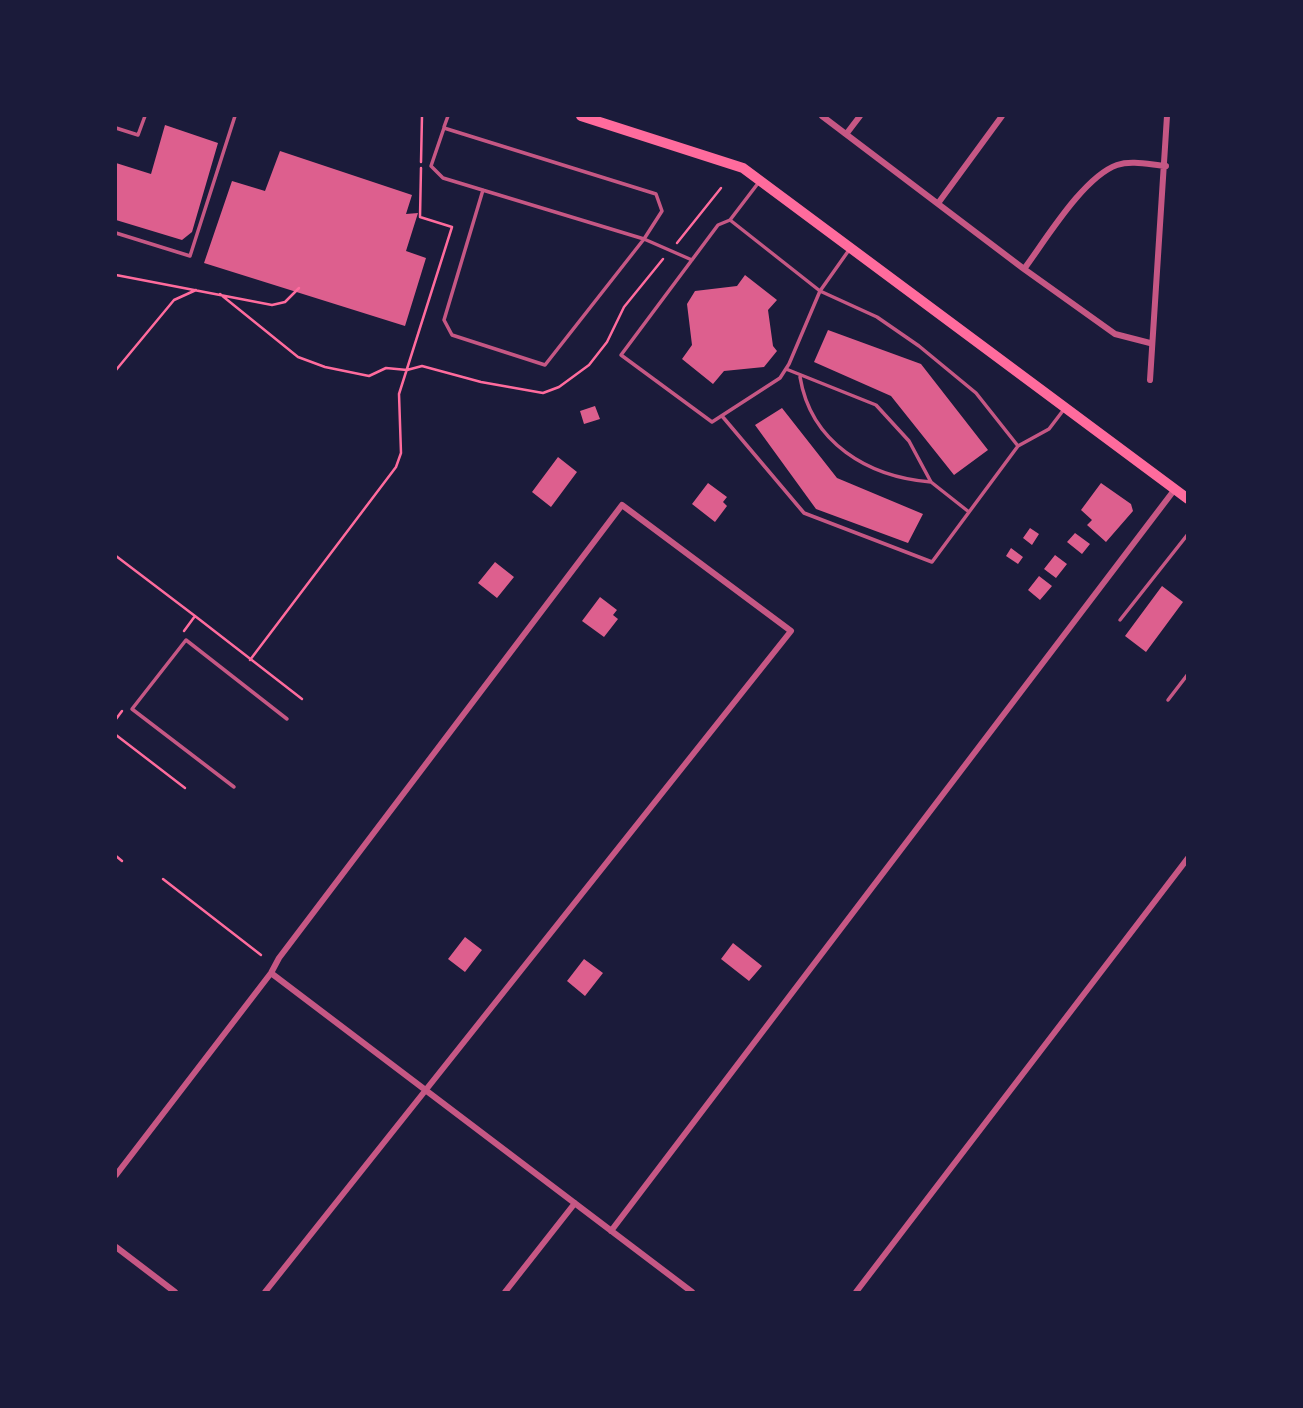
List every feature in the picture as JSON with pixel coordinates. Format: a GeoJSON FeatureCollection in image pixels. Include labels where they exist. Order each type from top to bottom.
{"type":"FeatureCollection","features":[{"type":"Feature","properties":{"kind":"main road"},"geometry":{"type":"LineString","coordinates":[[581,116],[743,168],[1188,499]]}},
{"type":"Feature","properties":{"kind":"street"},"geometry":{"type":"LineString","coordinates":[[822,116],[1024,269],[1115,334],[1150,343]]}},
{"type":"Feature","properties":{"kind":"street"},"geometry":{"type":"LineString","coordinates":[[847,133],[860,116]]}},
{"type":"Feature","properties":{"kind":"street"},"geometry":{"type":"LineString","coordinates":[[939,202],[1002,116]]}},
{"type":"Feature","properties":{"kind":"street"},"geometry":{"type":"LineString","coordinates":[[1150,380],[1150,343],[1166,166],[1167,116]]}},
{"type":"Feature","properties":{"kind":"street"},"geometry":{"type":"LineString","coordinates":[[1024,269],[1082,193],[1104,173],[1117,165],[1129,163],[1166,166]]}},
{"type":"Feature","properties":{"kind":"street"},"geometry":{"type":"LineString","coordinates":[[611,1231],[1175,489]]}},
{"type":"Feature","properties":{"kind":"street"},"geometry":{"type":"LineString","coordinates":[[116,1175],[622,505],[791,631],[582,898],[424,1090],[265,1293]]}},
{"type":"Feature","properties":{"kind":"street"},"geometry":{"type":"LineString","coordinates":[[856,1293],[1188,858]]}},
{"type":"Feature","properties":{"kind":"street"},"geometry":{"type":"LineString","coordinates":[[271,973],[692,1293]]}},
{"type":"Feature","properties":{"kind":"street"},"geometry":{"type":"LineString","coordinates":[[505,1293],[575,1203]]}},
{"type":"Feature","properties":{"kind":"street"},"geometry":{"type":"LineString","coordinates":[[116,1247],[175,1293]]}},
{"type":"Feature","properties":{"kind":"lane"},"geometry":{"type":"LineString","coordinates":[[116,128],[138,135],[145,116]]}},
{"type":"Feature","properties":{"kind":"lane"},"geometry":{"type":"LineString","coordinates":[[116,233],[190,256],[235,116]]}},
{"type":"Feature","properties":{"kind":"lane"},"geometry":{"type":"LineString","coordinates":[[448,116],[431,166],[443,178],[644,239],[692,260]]}},
{"type":"Feature","properties":{"kind":"lane"},"geometry":{"type":"LineString","coordinates":[[444,128],[656,194],[662,211],[644,239],[545,365],[452,335],[444,320],[484,190]]}},
{"type":"Feature","properties":{"kind":"lane"},"geometry":{"type":"LineString","coordinates":[[761,181],[730,220],[718,225],[621,355],[712,422],[780,379],[820,291],[851,248]]}},
{"type":"Feature","properties":{"kind":"lane"},"geometry":{"type":"LineString","coordinates":[[730,220],[820,291],[877,317],[919,346],[976,393],[1018,446]]}},
{"type":"Feature","properties":{"kind":"lane"},"geometry":{"type":"LineString","coordinates":[[786,369],[800,377],[855,395],[876,405],[909,441],[931,482],[969,512]]}},
{"type":"Feature","properties":{"kind":"lane"},"geometry":{"type":"LineString","coordinates":[[800,377],[804,401],[835,447],[852,459],[906,480],[931,482]]}},
{"type":"Feature","properties":{"kind":"lane"},"geometry":{"type":"LineString","coordinates":[[722,416],[804,513],[932,562],[1018,446],[1049,429],[1066,408]]}},
{"type":"Feature","properties":{"kind":"lane"},"geometry":{"type":"LineString","coordinates":[[1119,620],[1188,534]]}},
{"type":"Feature","properties":{"kind":"lane"},"geometry":{"type":"LineString","coordinates":[[234,786],[132,709],[186,640],[287,719]]}},
{"type":"Feature","properties":{"kind":"lane"},"geometry":{"type":"LineString","coordinates":[[1168,700],[1188,674]]}},
{"type":"Feature","properties":{"kind":"path"},"geometry":{"type":"LineString","coordinates":[[250,660],[396,467],[401,453],[398,404],[452,227],[420,217],[422,116]]}},
{"type":"Feature","properties":{"kind":"path"},"geometry":{"type":"LineString","coordinates":[[220,294],[298,357],[347,374],[369,376],[386,368],[407,370],[422,366],[441,369],[481,383],[543,393],[559,387],[589,365],[607,342],[624,307],[721,188]]}},
{"type":"Feature","properties":{"kind":"path"},"geometry":{"type":"LineString","coordinates":[[116,275],[272,305],[285,302],[299,288]]}},
{"type":"Feature","properties":{"kind":"path"},"geometry":{"type":"LineString","coordinates":[[116,370],[174,300],[196,290]]}},
{"type":"Feature","properties":{"kind":"path"},"geometry":{"type":"LineString","coordinates":[[116,556],[195,616]]}},
{"type":"Feature","properties":{"kind":"path"},"geometry":{"type":"LineString","coordinates":[[116,734],[185,789]]}},
{"type":"Feature","properties":{"kind":"path"},"geometry":{"type":"LineString","coordinates":[[116,856],[122,861]]}},
{"type":"Feature","properties":{"kind":"path"},"geometry":{"type":"LineString","coordinates":[[163,879],[261,955]]}},
{"type":"Feature","properties":{"kind":"building"},"geometry":{"type":"Polygon","coordinates":[[[165,125],[218,143],[192,232],[182,240],[116,220],[116,163],[151,174],[165,125]]]}},
{"type":"Feature","properties":{"kind":"building"},"geometry":{"type":"Polygon","coordinates":[[[280,151],[412,195],[406,214],[418,213],[406,251],[426,258],[405,326],[204,263],[232,181],[265,191],[280,151]]]}},
{"type":"Feature","properties":{"kind":"building"},"geometry":{"type":"Polygon","coordinates":[[[745,275],[777,300],[768,310],[773,346],[777,351],[764,367],[724,371],[713,384],[682,359],[692,345],[687,304],[695,291],[737,286],[745,275]]]}},
{"type":"Feature","properties":{"kind":"building"},"geometry":{"type":"Polygon","coordinates":[[[828,330],[921,364],[988,450],[954,475],[891,396],[814,362],[828,330]]]}},
{"type":"Feature","properties":{"kind":"building"},"geometry":{"type":"Polygon","coordinates":[[[595,406],[600,419],[584,424],[580,411],[595,406]]]}},
{"type":"Feature","properties":{"kind":"building"},"geometry":{"type":"Polygon","coordinates":[[[782,408],[837,478],[923,514],[908,543],[816,509],[755,425],[782,408]]]}},
{"type":"Feature","properties":{"kind":"building"},"geometry":{"type":"Polygon","coordinates":[[[558,457],[577,472],[551,507],[532,492],[558,457]]]}},
{"type":"Feature","properties":{"kind":"building"},"geometry":{"type":"Polygon","coordinates":[[[708,483],[727,497],[723,502],[727,506],[715,522],[692,504],[708,483]]]}},
{"type":"Feature","properties":{"kind":"building"},"geometry":{"type":"Polygon","coordinates":[[[1101,483],[1131,504],[1133,511],[1106,542],[1087,525],[1092,520],[1081,510],[1101,483]]]}},
{"type":"Feature","properties":{"kind":"building"},"geometry":{"type":"Polygon","coordinates":[[[1030,528],[1039,534],[1032,545],[1023,538],[1030,528]]]}},
{"type":"Feature","properties":{"kind":"building"},"geometry":{"type":"Polygon","coordinates":[[[1075,533],[1090,544],[1082,554],[1067,542],[1075,533]]]}},
{"type":"Feature","properties":{"kind":"building"},"geometry":{"type":"Polygon","coordinates":[[[1011,548],[1023,557],[1018,564],[1006,556],[1011,548]]]}},
{"type":"Feature","properties":{"kind":"building"},"geometry":{"type":"Polygon","coordinates":[[[1055,555],[1067,564],[1056,578],[1044,569],[1055,555]]]}},
{"type":"Feature","properties":{"kind":"building"},"geometry":{"type":"Polygon","coordinates":[[[495,562],[514,577],[497,598],[478,583],[495,562]]]}},
{"type":"Feature","properties":{"kind":"building"},"geometry":{"type":"Polygon","coordinates":[[[1039,576],[1052,586],[1040,600],[1028,590],[1039,576]]]}},
{"type":"Feature","properties":{"kind":"building"},"geometry":{"type":"Polygon","coordinates":[[[1162,586],[1183,602],[1146,652],[1125,636],[1162,586]]]}},
{"type":"Feature","properties":{"kind":"building"},"geometry":{"type":"Polygon","coordinates":[[[600,597],[617,610],[613,615],[618,619],[604,637],[582,621],[600,597]]]}},
{"type":"Feature","properties":{"kind":"building"},"geometry":{"type":"Polygon","coordinates":[[[465,937],[482,950],[465,972],[448,959],[465,937]]]}},
{"type":"Feature","properties":{"kind":"building"},"geometry":{"type":"Polygon","coordinates":[[[733,943],[762,966],[749,981],[721,959],[733,943]]]}},
{"type":"Feature","properties":{"kind":"building"},"geometry":{"type":"Polygon","coordinates":[[[584,959],[603,973],[585,996],[567,981],[584,959]]]}}]}
